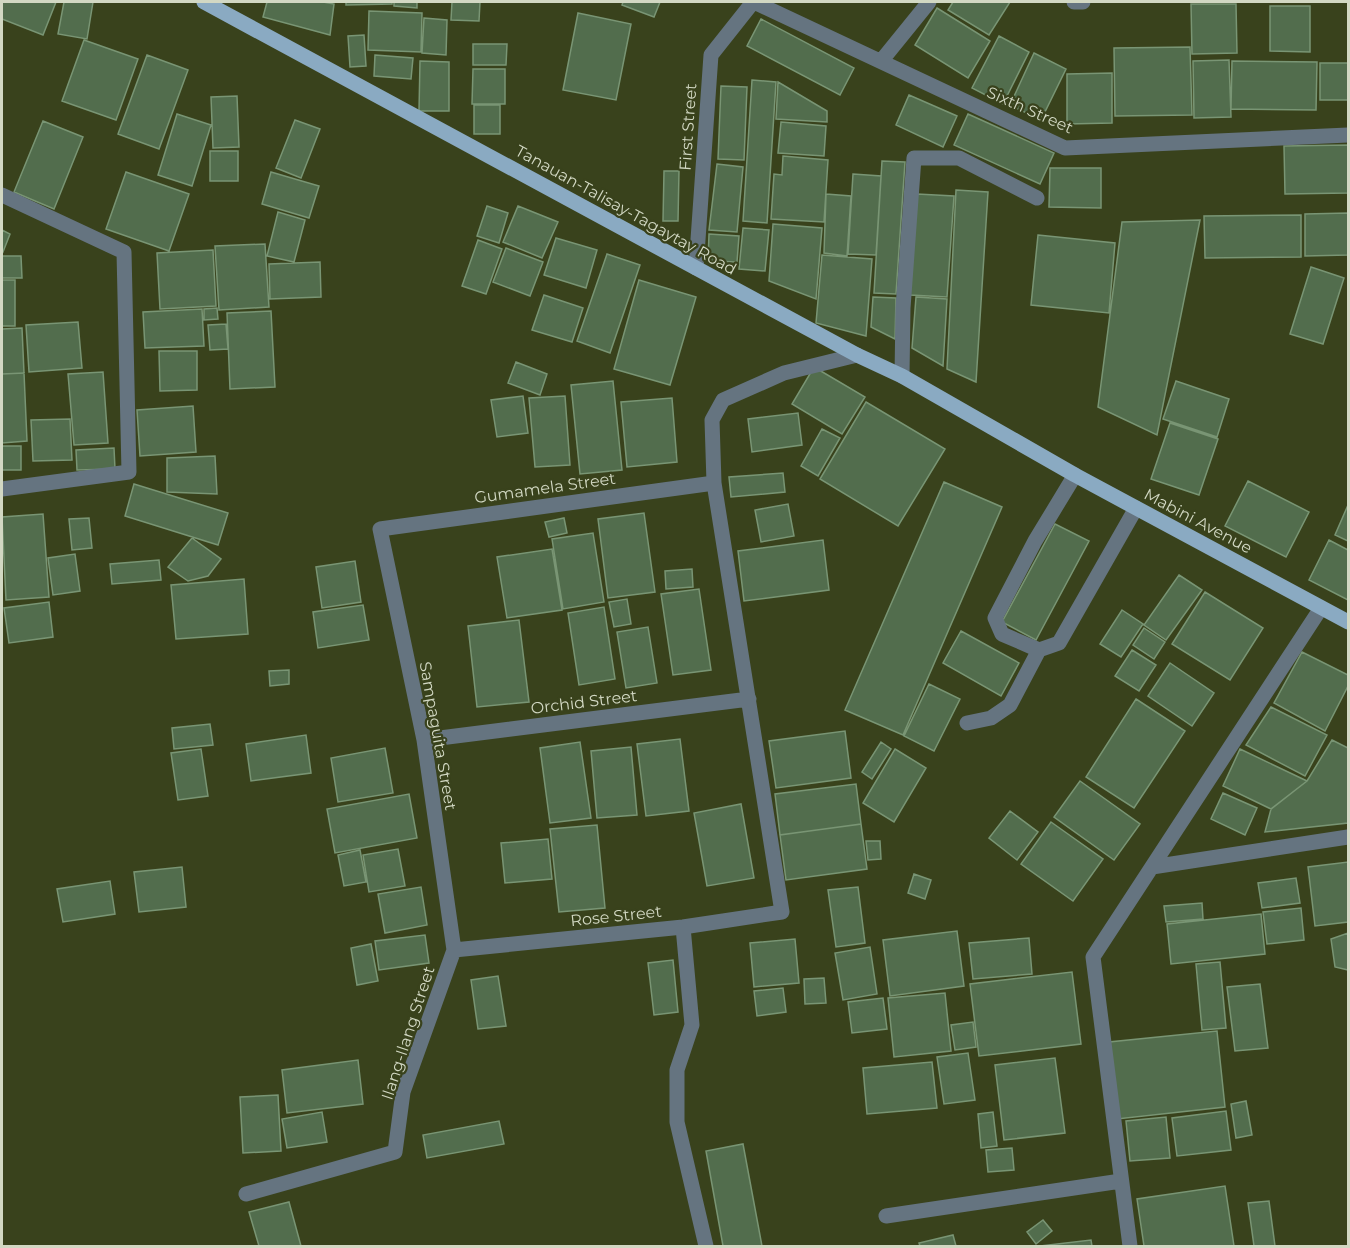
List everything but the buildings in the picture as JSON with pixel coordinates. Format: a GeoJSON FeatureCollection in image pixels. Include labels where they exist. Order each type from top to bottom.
{"type":"FeatureCollection","features":[{"type":"Feature","properties":{"kind":"main road","name":"Tanauan-Talisay-Tagaytay Road"},"geometry":{"type":"LineString","coordinates":[[204,2],[857,355],[902,376],[1030,450]]}},
{"type":"Feature","properties":{"kind":"main road","name":"Mabini Avenue"},"geometry":{"type":"LineString","coordinates":[[1030,450],[1348,622]]}},
{"type":"Feature","properties":{"kind":"street","name":"First Street"},"geometry":{"type":"LineString","coordinates":[[696,268],[711,55],[754,2]]}},
{"type":"Feature","properties":{"kind":"street","name":"Sixth Street"},"geometry":{"type":"LineString","coordinates":[[754,2],[882,60],[1065,148],[1348,135]]}},
{"type":"Feature","properties":{"kind":"street"},"geometry":{"type":"LineString","coordinates":[[882,60],[929,2]]}},
{"type":"Feature","properties":{"kind":"street"},"geometry":{"type":"LineString","coordinates":[[1074,2],[1083,2]]}},
{"type":"Feature","properties":{"kind":"street"},"geometry":{"type":"LineString","coordinates":[[902,376],[903,308],[914,158],[959,158],[1036,198]]}},
{"type":"Feature","properties":{"kind":"street"},"geometry":{"type":"LineString","coordinates":[[2,195],[124,252],[129,472],[2,489]]}},
{"type":"Feature","properties":{"kind":"street"},"geometry":{"type":"LineString","coordinates":[[749,699],[714,483],[712,420],[723,400],[784,373],[857,355]]}},
{"type":"Feature","properties":{"kind":"street"},"geometry":{"type":"LineString","coordinates":[[1075,476],[1035,541],[995,618],[1002,634],[1039,650],[1059,643],[1136,508]]}},
{"type":"Feature","properties":{"kind":"street","name":"Gumamela Street"},"geometry":{"type":"LineString","coordinates":[[380,529],[714,483]]}},
{"type":"Feature","properties":{"kind":"street","name":"Sampaguita Street"},"geometry":{"type":"LineString","coordinates":[[380,529],[424,740],[454,950]]}},
{"type":"Feature","properties":{"kind":"street"},"geometry":{"type":"LineString","coordinates":[[1130,1246],[1093,957],[1321,608]]}},
{"type":"Feature","properties":{"kind":"street"},"geometry":{"type":"LineString","coordinates":[[967,723],[991,718],[1010,705],[1039,650]]}},
{"type":"Feature","properties":{"kind":"street","name":"Orchid Street"},"geometry":{"type":"LineString","coordinates":[[424,740],[749,699]]}},
{"type":"Feature","properties":{"kind":"street","name":"Rose Street"},"geometry":{"type":"LineString","coordinates":[[454,950],[683,927],[782,912],[749,699]]}},
{"type":"Feature","properties":{"kind":"street"},"geometry":{"type":"LineString","coordinates":[[1152,867],[1348,837]]}},
{"type":"Feature","properties":{"kind":"street"},"geometry":{"type":"LineString","coordinates":[[683,927],[692,1025],[677,1070],[677,1122],[706,1246]]}},
{"type":"Feature","properties":{"kind":"street","name":"Ilang-Ilang Street"},"geometry":{"type":"LineString","coordinates":[[246,1194],[395,1152],[404,1092],[454,950]]}},
{"type":"Feature","properties":{"kind":"street"},"geometry":{"type":"LineString","coordinates":[[886,1216],[1121,1181]]}}]}
